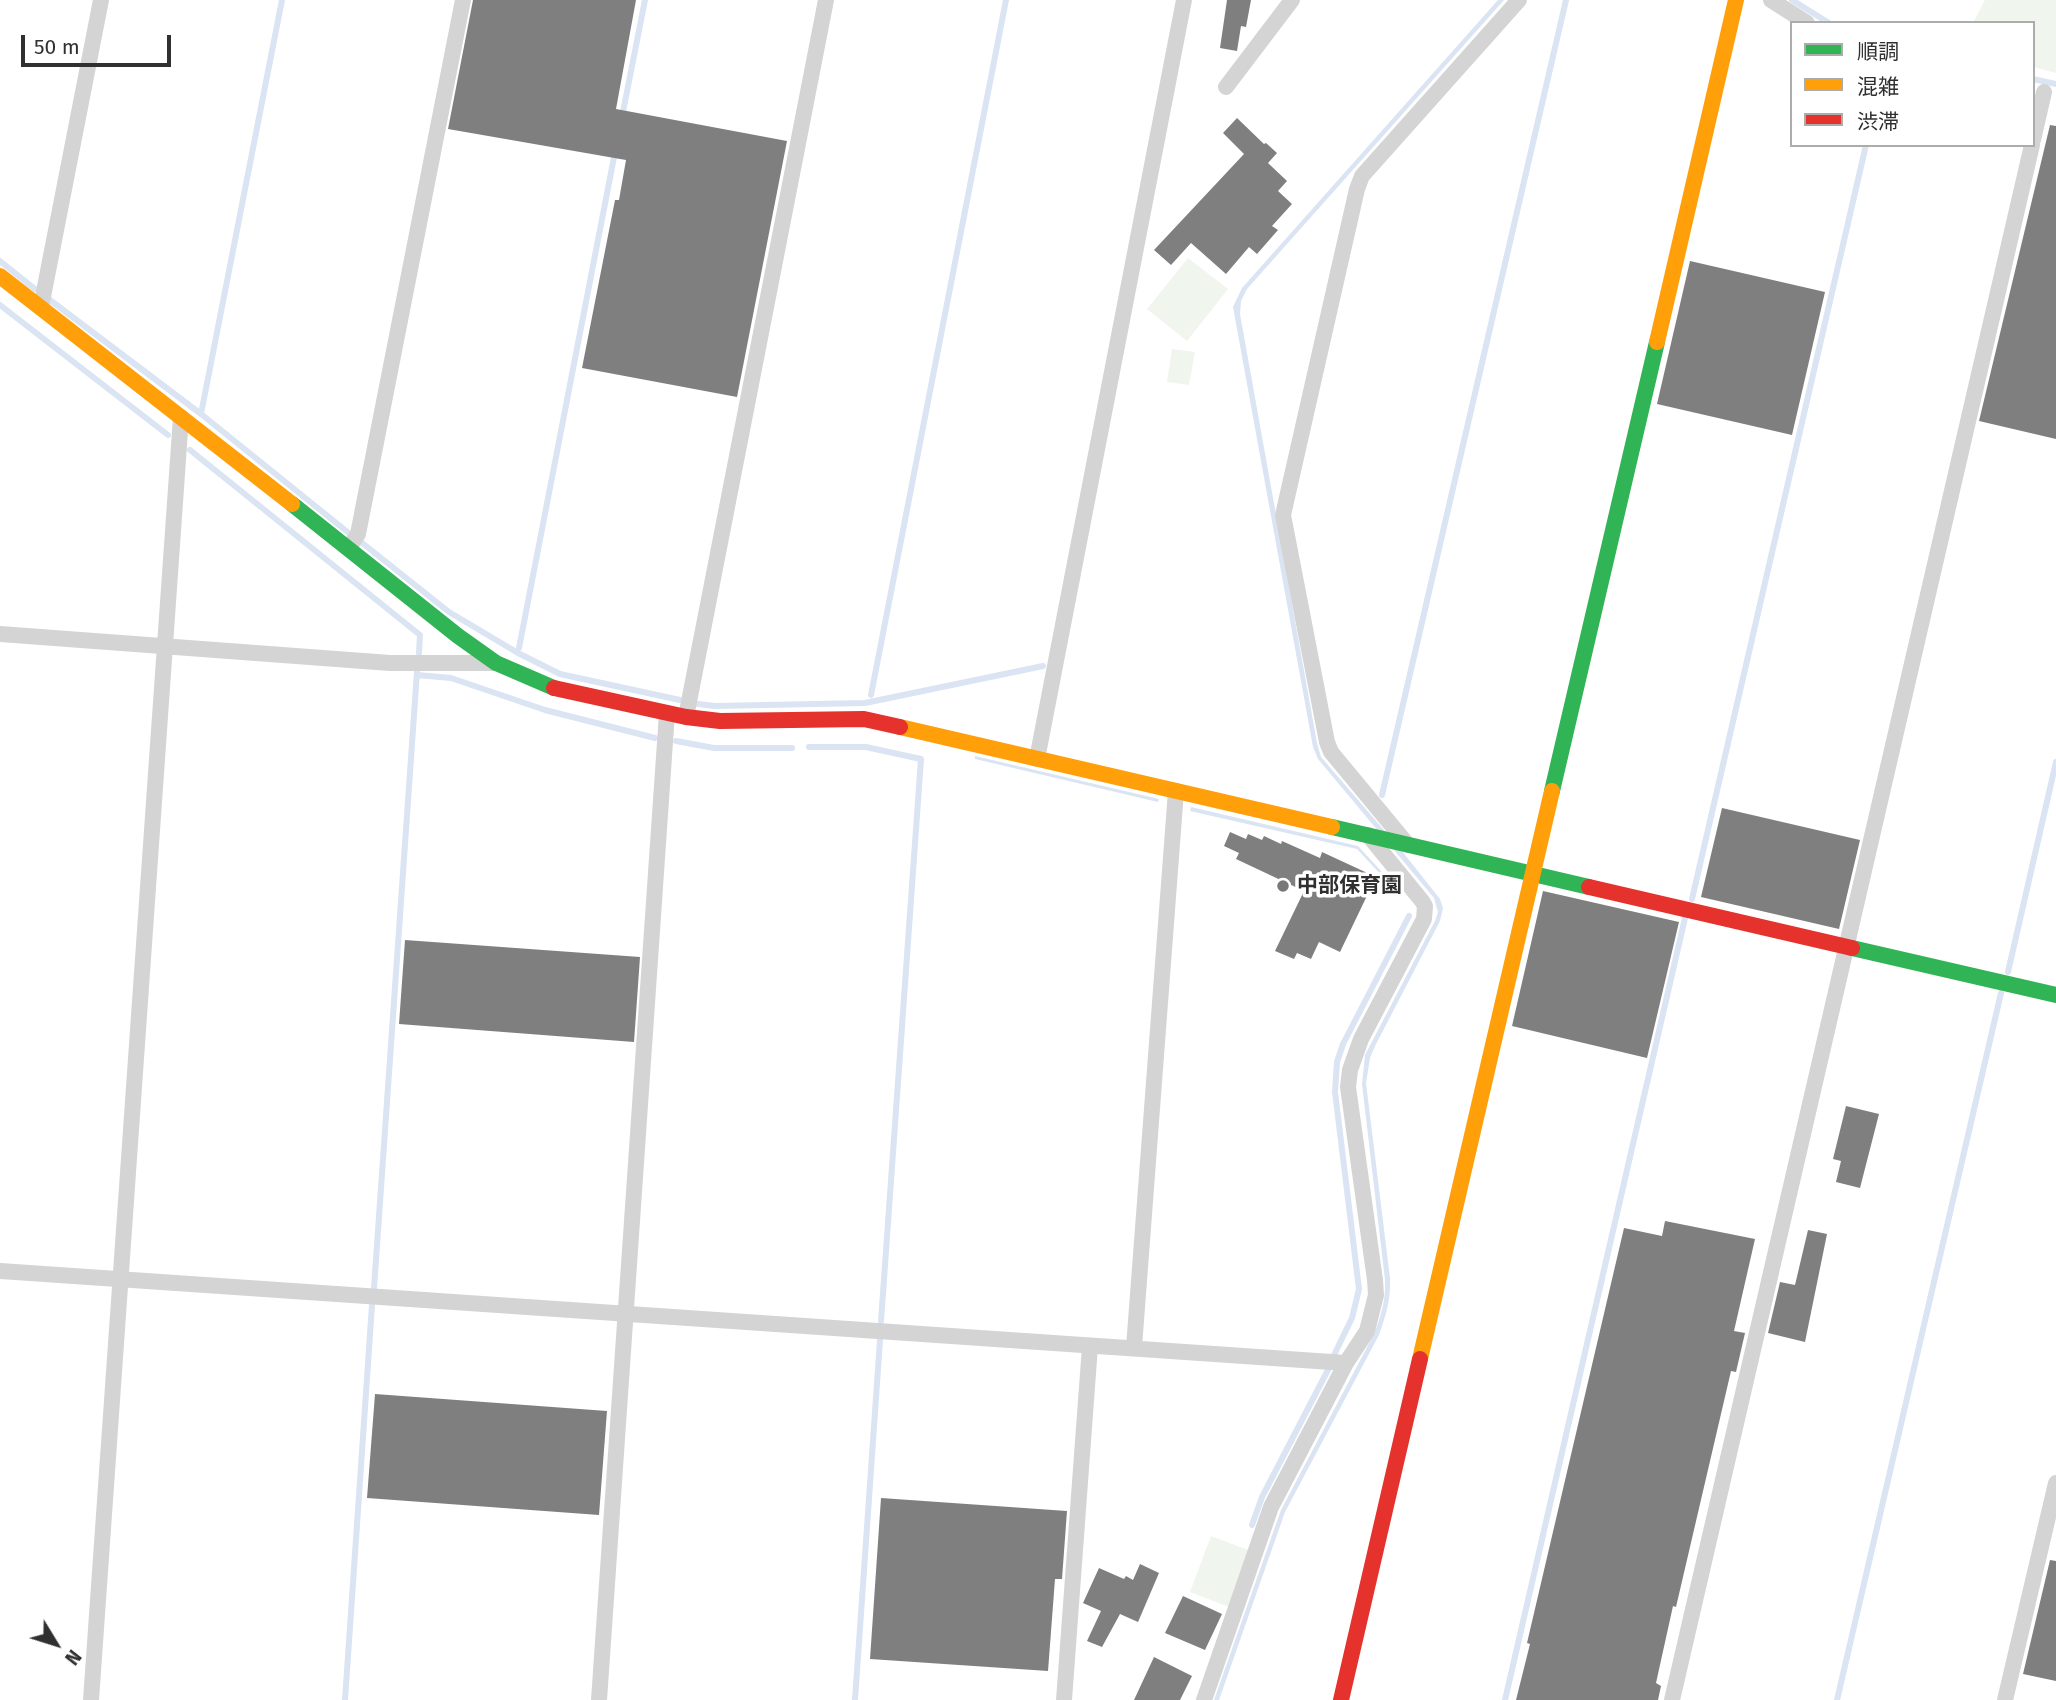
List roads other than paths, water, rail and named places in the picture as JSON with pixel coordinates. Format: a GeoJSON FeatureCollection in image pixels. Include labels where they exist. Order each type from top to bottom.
{"type":"FeatureCollection","features":[{"type":"Feature","properties":{"kind":"street"},"geometry":{"type":"LineString","coordinates":[[41,307],[101,0]]}},
{"type":"Feature","properties":{"kind":"street"},"geometry":{"type":"LineString","coordinates":[[349,548],[358,534],[463,0]]}},
{"type":"Feature","properties":{"kind":"street"},"geometry":{"type":"LineString","coordinates":[[686,718],[826,0]]}},
{"type":"Feature","properties":{"kind":"street"},"geometry":{"type":"LineString","coordinates":[[1037,759],[1184,0]]}},
{"type":"Feature","properties":{"kind":"street"},"geometry":{"type":"LineString","coordinates":[[1226,88],[1292,0]]}},
{"type":"Feature","properties":{"kind":"street"},"geometry":{"type":"LineString","coordinates":[[1404,844],[1331,752],[1327,742],[1283,515],[1362,176],[1519,0]]}},
{"type":"Feature","properties":{"kind":"street"},"geometry":{"type":"LineString","coordinates":[[1341,1700],[1736,0]]}},
{"type":"Feature","properties":{"kind":"street"},"geometry":{"type":"LineString","coordinates":[[1771,0],[1804,21]]}},
{"type":"Feature","properties":{"kind":"street"},"geometry":{"type":"LineString","coordinates":[[2035,134],[2045,92]]}},
{"type":"Feature","properties":{"kind":"street"},"geometry":{"type":"LineString","coordinates":[[1672,1700],[2032,147]]}},
{"type":"Feature","properties":{"kind":"street"},"geometry":{"type":"LineString","coordinates":[[0,276],[458,636],[496,663],[554,688],[686,718],[720,721],[864,719],[2056,995]]}},
{"type":"Feature","properties":{"kind":"street"},"geometry":{"type":"LineString","coordinates":[[91,1700],[181,417]]}},
{"type":"Feature","properties":{"kind":"street"},"geometry":{"type":"LineString","coordinates":[[0,634],[390,663],[496,663]]}},
{"type":"Feature","properties":{"kind":"street"},"geometry":{"type":"LineString","coordinates":[[599,1700],[667,713]]}},
{"type":"Feature","properties":{"kind":"street"},"geometry":{"type":"LineString","coordinates":[[1134,1348],[1176,791]]}},
{"type":"Feature","properties":{"kind":"street"},"geometry":{"type":"LineString","coordinates":[[1204,1700],[1271,1507],[1346,1363],[1367,1331],[1376,1295],[1348,1087],[1350,1070],[1361,1039],[1425,914],[1422,901],[1374,837]]}},
{"type":"Feature","properties":{"kind":"street"},"geometry":{"type":"LineString","coordinates":[[0,1271],[1346,1363]]}},
{"type":"Feature","properties":{"kind":"street"},"geometry":{"type":"LineString","coordinates":[[1064,1700],[1090,1346]]}},
{"type":"Feature","properties":{"kind":"street"},"geometry":{"type":"LineString","coordinates":[[2005,1700],[2056,1483]]}},
{"type":"Feature","properties":{"kind":"waterway"},"geometry":{"type":"LineString","coordinates":[[201,414],[282,0]]}},
{"type":"Feature","properties":{"kind":"waterway"},"geometry":{"type":"LineString","coordinates":[[622,117],[645,0]]}},
{"type":"Feature","properties":{"kind":"waterway"},"geometry":{"type":"LineString","coordinates":[[871,695],[1006,0]]}},
{"type":"Feature","properties":{"kind":"waterway"},"geometry":{"type":"LineString","coordinates":[[1382,795],[1566,0]]}},
{"type":"Feature","properties":{"kind":"waterway"},"geometry":{"type":"LineString","coordinates":[[1792,0],[1826,21]]}},
{"type":"Feature","properties":{"kind":"waterway"},"geometry":{"type":"LineString","coordinates":[[2035,79],[2056,84]]}},
{"type":"Feature","properties":{"kind":"waterway"},"geometry":{"type":"LineString","coordinates":[[1692,899],[1866,147]]}},
{"type":"Feature","properties":{"kind":"waterway"},"geometry":{"type":"LineString","coordinates":[[519,648],[615,152]]}},
{"type":"Feature","properties":{"kind":"waterway"},"geometry":{"type":"LineString","coordinates":[[0,261],[35,289]]}},
{"type":"Feature","properties":{"kind":"waterway"},"geometry":{"type":"LineString","coordinates":[[46,297],[201,414],[350,534]]}},
{"type":"Feature","properties":{"kind":"waterway"},"geometry":{"type":"LineString","coordinates":[[0,305],[168,435]]}},
{"type":"Feature","properties":{"kind":"waterway"},"geometry":{"type":"LineString","coordinates":[[190,450],[420,635],[419,653]]}},
{"type":"Feature","properties":{"kind":"waterway"},"geometry":{"type":"LineString","coordinates":[[361,542],[449,612],[518,653],[560,674],[680,700]]}},
{"type":"Feature","properties":{"kind":"waterway"},"geometry":{"type":"LineString","coordinates":[[698,704],[715,706],[865,703],[1043,666]]}},
{"type":"Feature","properties":{"kind":"waterway"},"geometry":{"type":"LineString","coordinates":[[374,1288],[417,672]]}},
{"type":"Feature","properties":{"kind":"waterway"},"geometry":{"type":"LineString","coordinates":[[417,675],[451,678],[545,710],[655,738]]}},
{"type":"Feature","properties":{"kind":"waterway"},"geometry":{"type":"LineString","coordinates":[[676,741],[714,748],[792,748]]}},
{"type":"Feature","properties":{"kind":"waterway"},"geometry":{"type":"LineString","coordinates":[[809,747],[866,747],[921,759],[881,1321]]}},
{"type":"Feature","properties":{"kind":"waterway"},"geometry":{"type":"LineString","coordinates":[[2008,972],[2056,762]]}},
{"type":"Feature","properties":{"kind":"waterway"},"geometry":{"type":"LineString","coordinates":[[1334,1355],[1352,1318],[1359,1289],[1335,1092],[1337,1062],[1343,1044],[1409,916]]}},
{"type":"Feature","properties":{"kind":"waterway"},"geometry":{"type":"LineString","coordinates":[[1505,1700],[1685,918]]}},
{"type":"Feature","properties":{"kind":"waterway"},"geometry":{"type":"LineString","coordinates":[[1837,1700],[2001,993]]}},
{"type":"Feature","properties":{"kind":"waterway"},"geometry":{"type":"LineString","coordinates":[[345,1700],[372,1305]]}},
{"type":"Feature","properties":{"kind":"waterway"},"geometry":{"type":"LineString","coordinates":[[855,1700],[880,1340]]}},
{"type":"Feature","properties":{"kind":"waterway"},"geometry":{"type":"LineString","coordinates":[[1252,1525],[1262,1497],[1330,1366]]}},
{"type":"Feature","properties":{"kind":"place","name":"中部保育園"},"geometry":{"type":"Point","coordinates":[1283,886]}}]}
